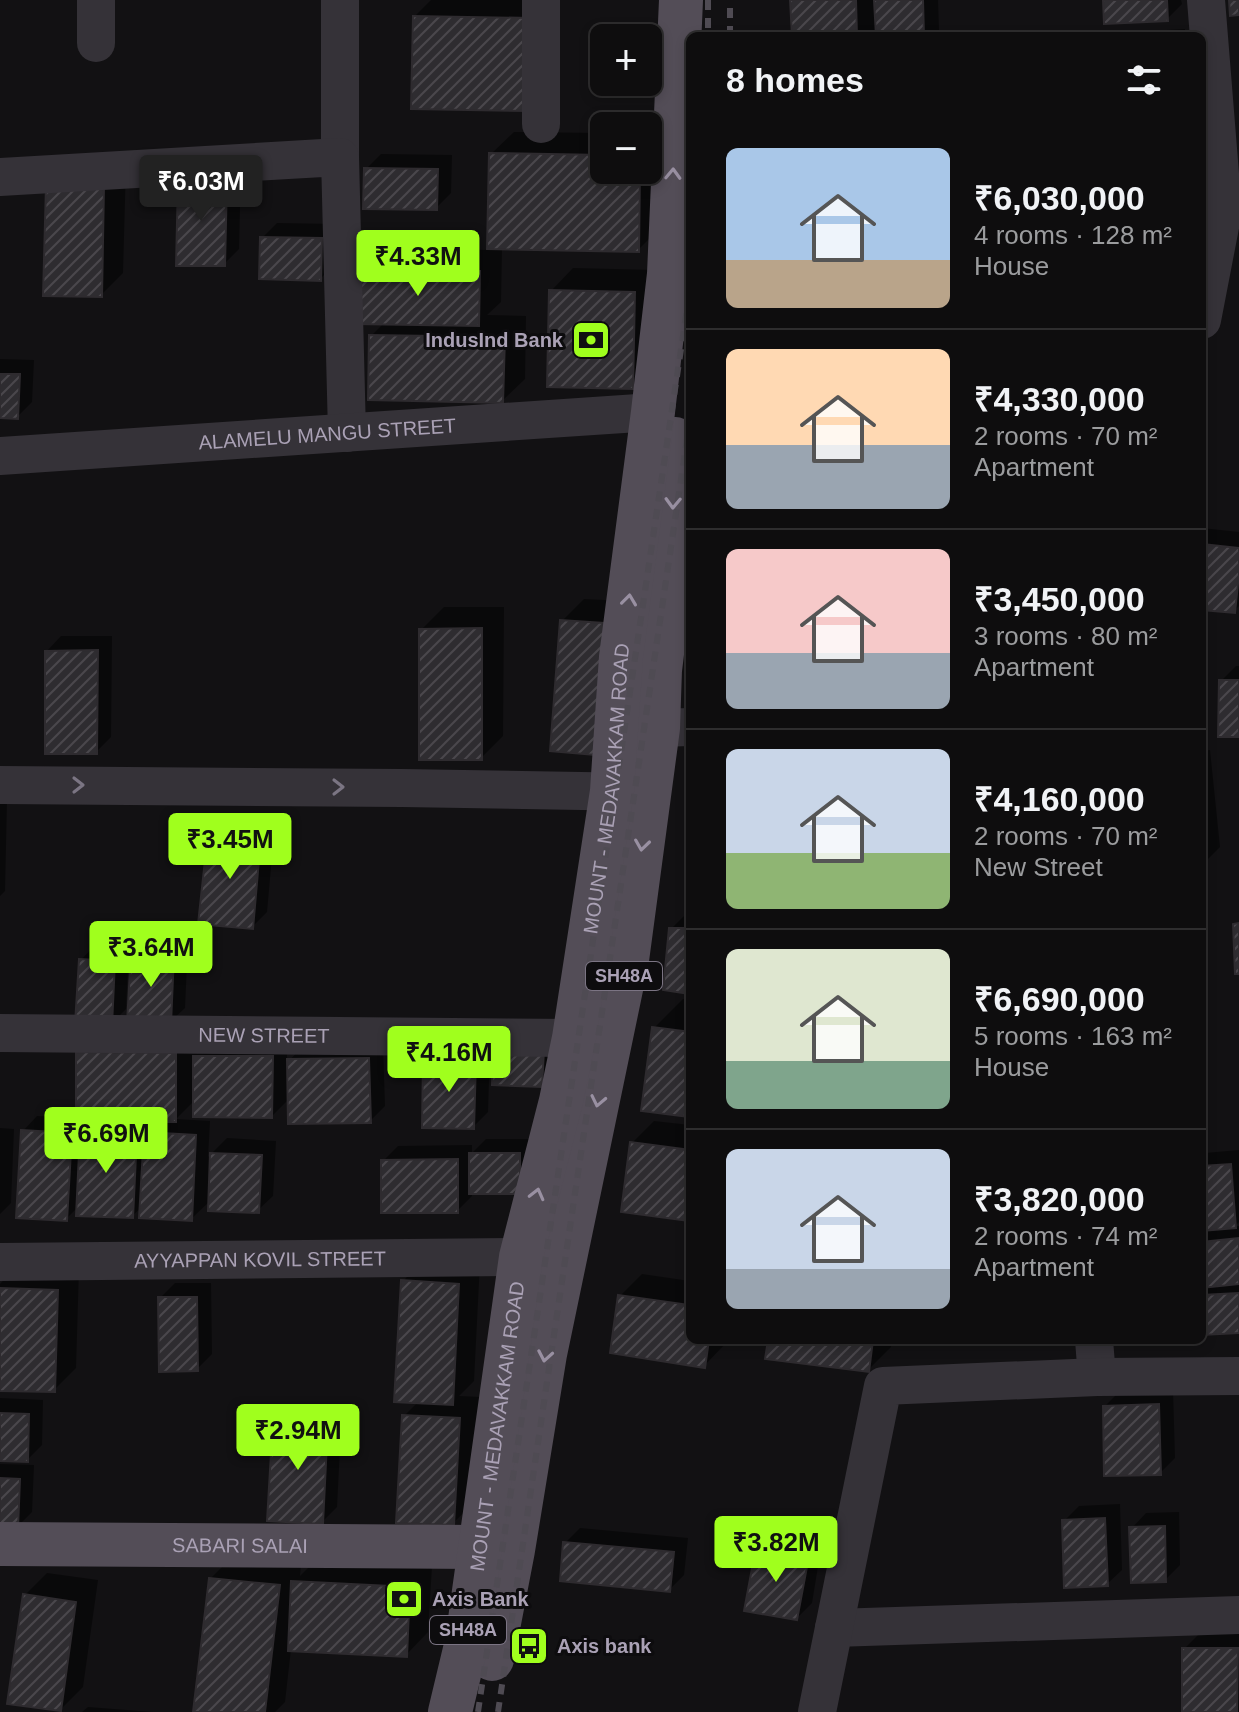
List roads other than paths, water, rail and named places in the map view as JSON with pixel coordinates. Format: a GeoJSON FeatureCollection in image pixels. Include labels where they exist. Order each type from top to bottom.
{"type":"FeatureCollection","features":[{"type":"Feature","properties":{"kind":"main road","name":"MOUNT - MEDAVAKKAM ROAD"},"geometry":{"type":"LineString","coordinates":[[450,1712],[545,1354],[627,960],[630,792],[621,657],[669,274],[681,0]]}},
{"type":"Feature","properties":{"kind":"main road"},"geometry":{"type":"LineString","coordinates":[[704,32],[706,0]]}},
{"type":"Feature","properties":{"kind":"main road","name":"MOUNT - MEDAVAKKAM ROAD"},"geometry":{"type":"LineString","coordinates":[[481,1712],[521,1257],[561,1101],[630,792],[674,727],[660,670],[670,587],[676,412],[686,313]]}},
{"type":"Feature","properties":{"kind":"main road","name":"SABARI SALAI"},"geometry":{"type":"LineString","coordinates":[[0,1544],[496,1548]]}},
{"type":"Feature","properties":{"kind":"street"},"geometry":{"type":"LineString","coordinates":[[96,0],[96,43]]}},
{"type":"Feature","properties":{"kind":"street"},"geometry":{"type":"LineString","coordinates":[[340,0],[340,157],[347,433]]}},
{"type":"Feature","properties":{"kind":"street"},"geometry":{"type":"LineString","coordinates":[[541,0],[541,124]]}},
{"type":"Feature","properties":{"kind":"street"},"geometry":{"type":"LineString","coordinates":[[1206,0],[1219,129],[1223,211],[1206,299]]}},
{"type":"Feature","properties":{"kind":"street"},"geometry":{"type":"LineString","coordinates":[[0,177],[340,157]]}},
{"type":"Feature","properties":{"kind":"street","name":"ALAMELU MANGU STREET"},"geometry":{"type":"LineString","coordinates":[[0,456],[653,412]]}},
{"type":"Feature","properties":{"kind":"street"},"geometry":{"type":"LineString","coordinates":[[0,785],[630,792]]}},
{"type":"Feature","properties":{"kind":"street","name":"NEW STREET"},"geometry":{"type":"LineString","coordinates":[[0,1033],[574,1038]]}},
{"type":"Feature","properties":{"kind":"street","name":"AYYAPPAN KOVIL STREET"},"geometry":{"type":"LineString","coordinates":[[0,1262],[521,1257]]}},
{"type":"Feature","properties":{"kind":"street"},"geometry":{"type":"LineString","coordinates":[[817,1712],[883,1386],[1096,1358],[1239,1376]]}},
{"type":"Feature","properties":{"kind":"street"},"geometry":{"type":"LineString","coordinates":[[834,1628],[1239,1615]]}},
{"type":"Feature","properties":{"kind":"railway"},"geometry":{"type":"LineString","coordinates":[[708,0],[708,32]]}},
{"type":"Feature","properties":{"kind":"railway"},"geometry":{"type":"LineString","coordinates":[[730,0],[730,32]]}},
{"type":"Feature","properties":{"kind":"railway"},"geometry":{"type":"LineString","coordinates":[[478,1712],[686,316]]}},
{"type":"Feature","properties":{"kind":"railway"},"geometry":{"type":"LineString","coordinates":[[498,1712],[686,446]]}},
{"type":"Feature","properties":{"kind":"place","name":"IndusInd Bank"},"geometry":{"type":"Point","coordinates":[591,340]}},
{"type":"Feature","properties":{"kind":"place","name":"Axis Bank"},"geometry":{"type":"Point","coordinates":[404,1599]}},
{"type":"Feature","properties":{"kind":"place","name":"Axis bank"},"geometry":{"type":"Point","coordinates":[529,1646]}}]}
